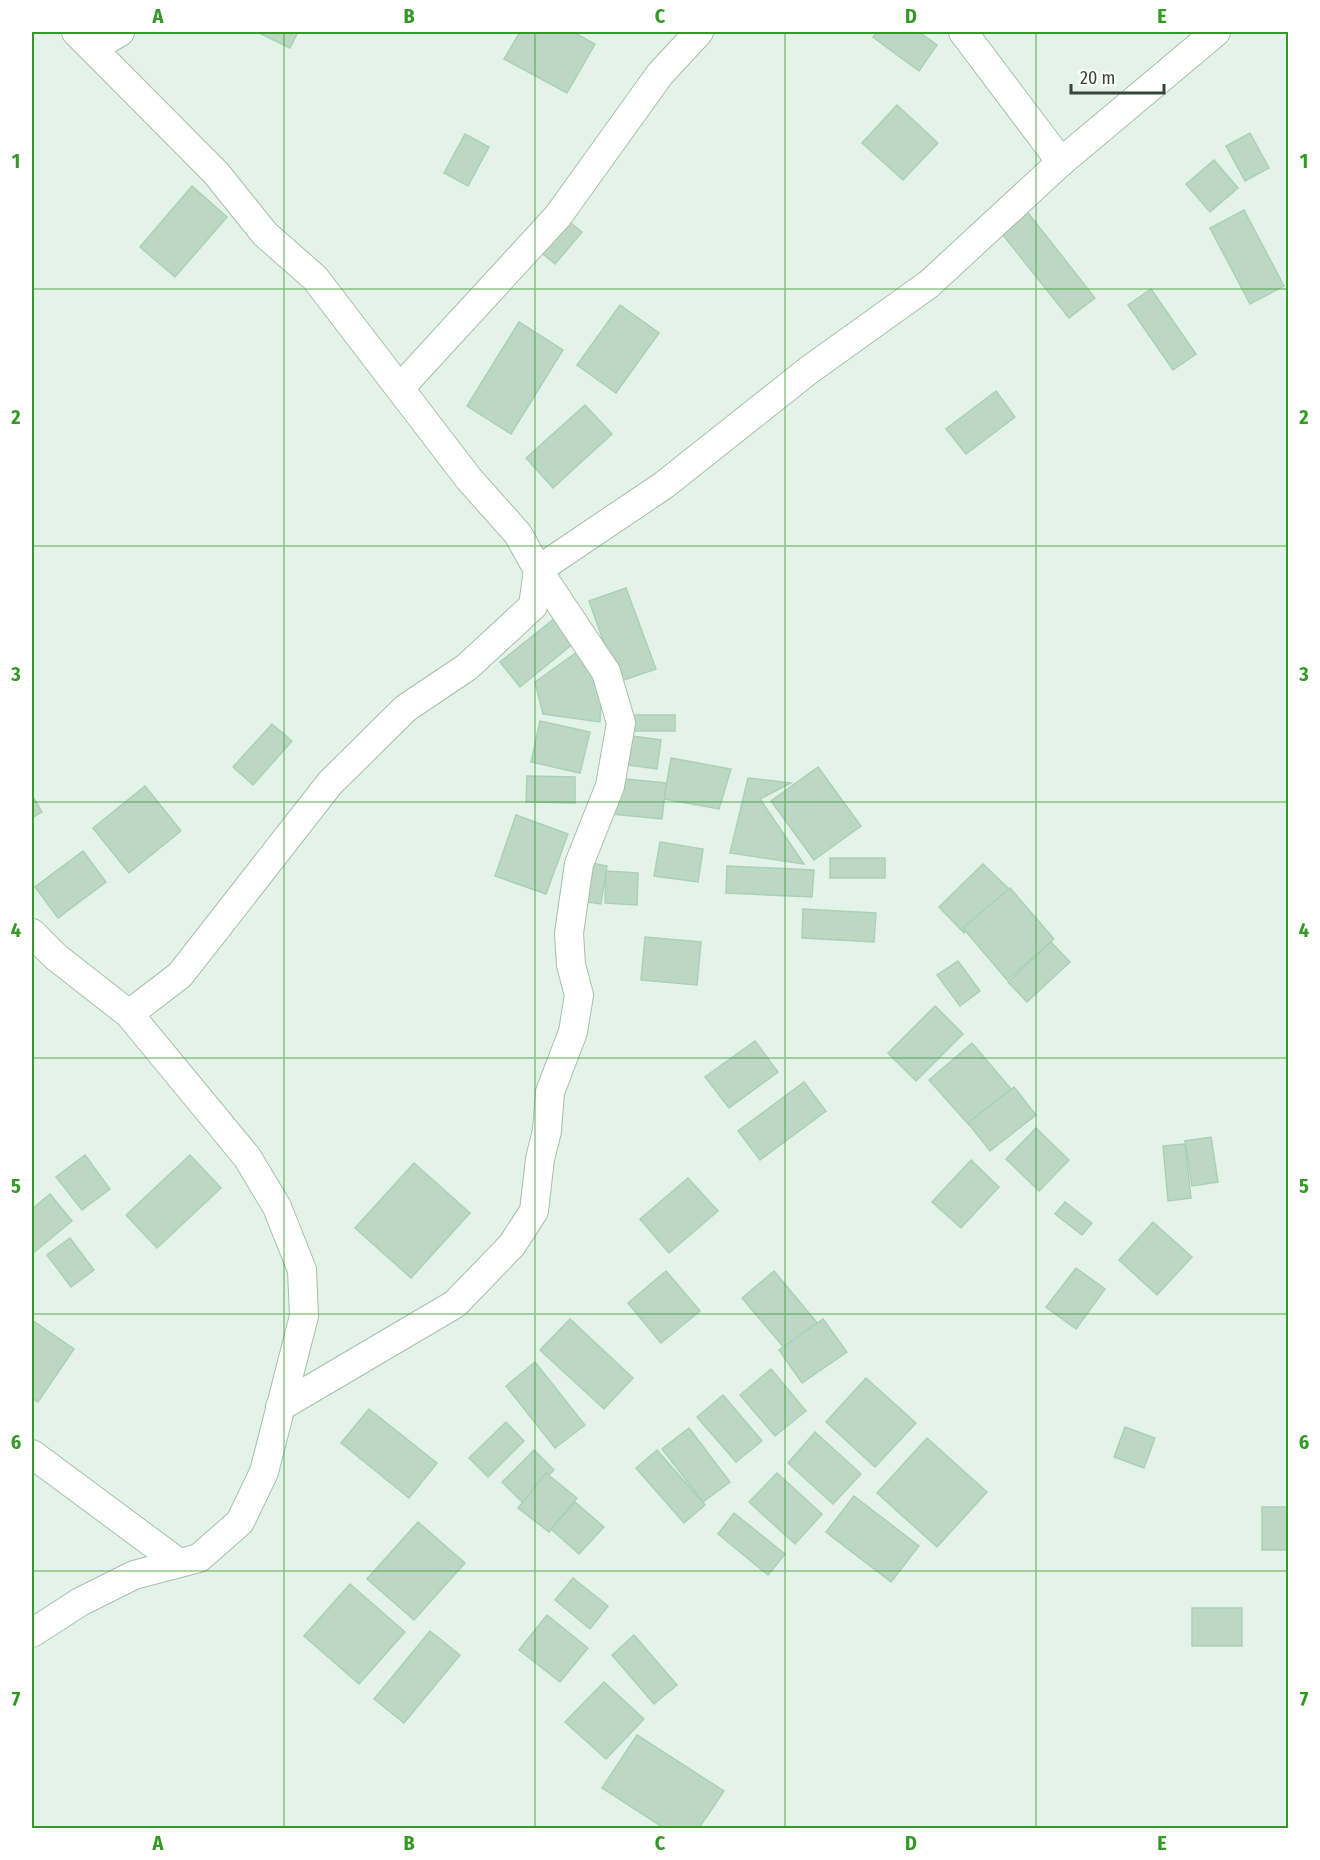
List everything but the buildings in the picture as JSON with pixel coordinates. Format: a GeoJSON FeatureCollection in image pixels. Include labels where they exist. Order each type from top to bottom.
{"type":"FeatureCollection","features":[{"type":"Feature","properties":{"kind":"street"},"geometry":{"type":"LineString","coordinates":[[85,40],[120,32]]}},
{"type":"Feature","properties":{"kind":"street"},"geometry":{"type":"LineString","coordinates":[[400,388],[558,216],[660,74],[699,32]]}},
{"type":"Feature","properties":{"kind":"street"},"geometry":{"type":"LineString","coordinates":[[963,32],[1061,162]]}},
{"type":"Feature","properties":{"kind":"street"},"geometry":{"type":"LineString","coordinates":[[129,1014],[180,975],[330,783],[406,708],[467,668],[533,606],[538,570],[664,485],[809,370],[929,284],[1061,162],[1216,32]]}},
{"type":"Feature","properties":{"kind":"street"},"geometry":{"type":"LineString","coordinates":[[85,40],[216,173],[265,234],[315,278],[470,479],[518,534],[538,570],[606,672],[621,723],[610,786],[579,864],[569,933],[571,965],[579,994],[573,1032],[550,1092],[548,1131],[540,1159],[534,1211],[512,1245],[455,1304],[280,1407]]}},
{"type":"Feature","properties":{"kind":"street"},"geometry":{"type":"LineString","coordinates":[[32,933],[56,957],[129,1014],[247,1157],[277,1207],[302,1270],[304,1316],[264,1472],[240,1522],[200,1558],[134,1575],[80,1602],[32,1633]]}},
{"type":"Feature","properties":{"kind":"street"},"geometry":{"type":"LineString","coordinates":[[32,1454],[179,1563]]}}]}
